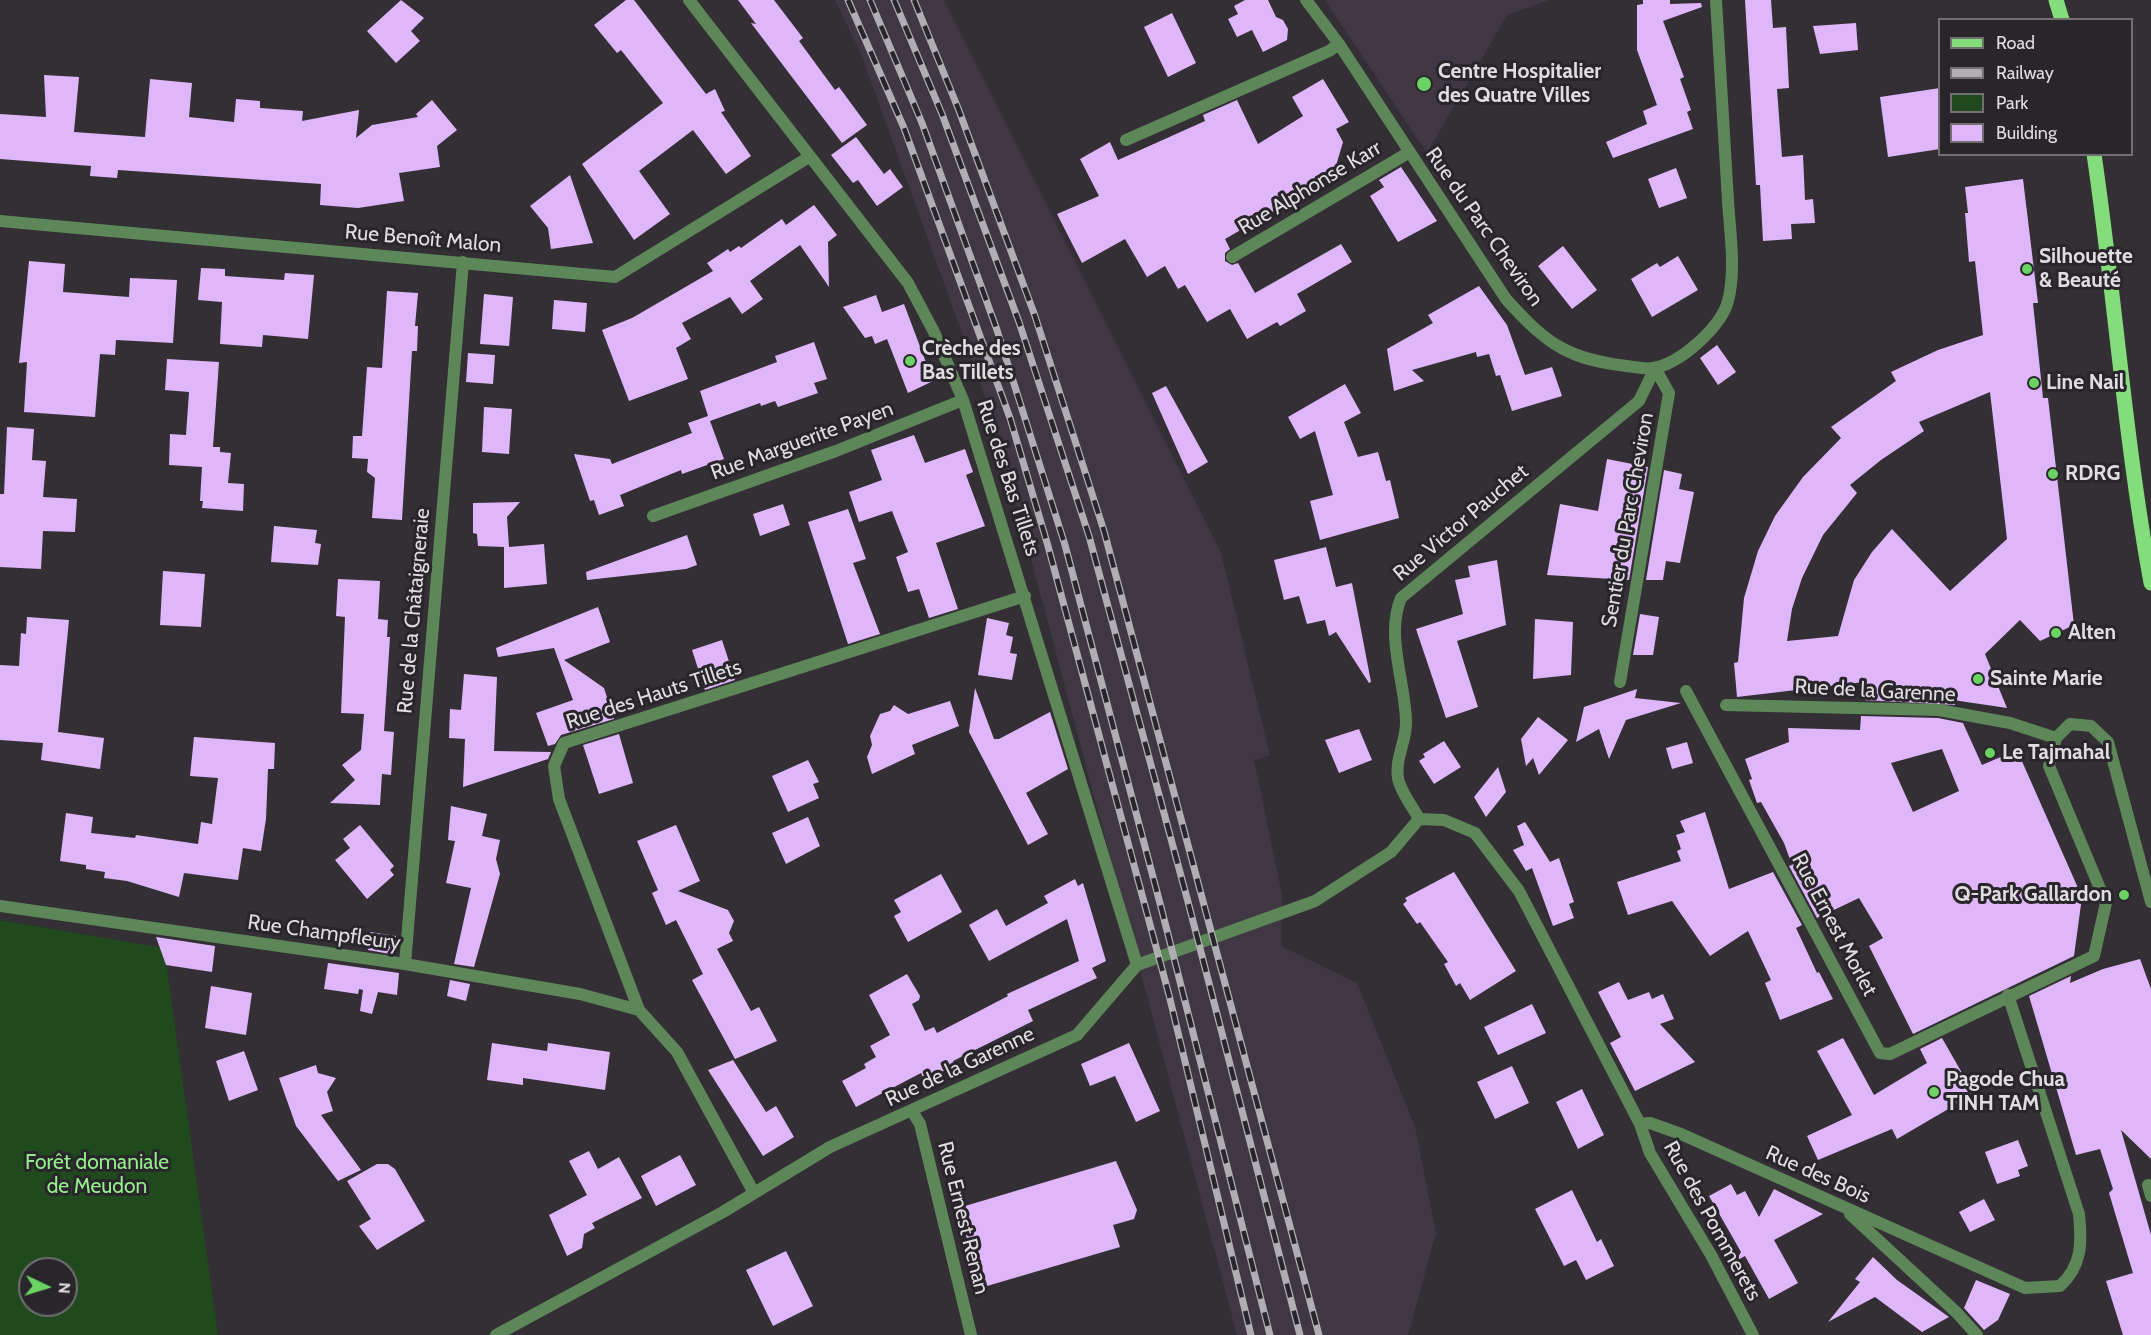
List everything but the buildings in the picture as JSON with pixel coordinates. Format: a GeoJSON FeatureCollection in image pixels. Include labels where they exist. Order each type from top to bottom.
{"type":"FeatureCollection","features":[{"type":"Feature","properties":{"kind":"main road"},"geometry":{"type":"LineString","coordinates":[[2056,0],[2061,18]]}},
{"type":"Feature","properties":{"kind":"main road"},"geometry":{"type":"LineString","coordinates":[[2094,156],[2109,252],[2140,525],[2151,583]]}},
{"type":"Feature","properties":{"kind":"street","name":"Rue des Bas Tillets"},"geometry":{"type":"LineString","coordinates":[[689,0],[908,283],[934,332],[963,400],[1137,965]]}},
{"type":"Feature","properties":{"kind":"street","name":"Rue du Parc Cheviron"},"geometry":{"type":"LineString","coordinates":[[1306,0],[1339,44],[1408,153],[1506,299],[1530,326],[1557,348],[1581,357],[1616,365],[1655,368]]}},
{"type":"Feature","properties":{"kind":"street"},"geometry":{"type":"LineString","coordinates":[[1655,368],[1678,357],[1719,322],[1728,300],[1731,272],[1729,216],[1716,0]]}},
{"type":"Feature","properties":{"kind":"street"},"geometry":{"type":"LineString","coordinates":[[1126,140],[1329,51],[1339,44]]}},
{"type":"Feature","properties":{"kind":"street","name":"Rue Alphonse Karr"},"geometry":{"type":"LineString","coordinates":[[1232,257],[1408,153]]}},
{"type":"Feature","properties":{"kind":"street","name":"Rue Benoît Malon"},"geometry":{"type":"LineString","coordinates":[[0,221],[615,276],[809,157]]}},
{"type":"Feature","properties":{"kind":"street","name":"Rue de la Châtaigneraie"},"geometry":{"type":"LineString","coordinates":[[405,964],[462,262]]}},
{"type":"Feature","properties":{"kind":"street","name":"Sentier du Parc Cheviron"},"geometry":{"type":"LineString","coordinates":[[1620,682],[1669,393],[1655,368]]}},
{"type":"Feature","properties":{"kind":"street","name":"Rue Victor Pauchet"},"geometry":{"type":"LineString","coordinates":[[1419,819],[1398,779],[1398,755],[1406,727],[1396,630],[1396,610],[1401,598],[1639,401],[1655,368]]}},
{"type":"Feature","properties":{"kind":"street","name":"Rue Marguerite Payen"},"geometry":{"type":"LineString","coordinates":[[653,516],[836,451],[963,400]]}},
{"type":"Feature","properties":{"kind":"street","name":"Rue des Hauts Tillets"},"geometry":{"type":"LineString","coordinates":[[754,1193],[677,1052],[639,1010],[559,799],[554,766],[564,743],[1025,596]]}},
{"type":"Feature","properties":{"kind":"street","name":"Rue Ernest Morlet"},"geometry":{"type":"LineString","coordinates":[[1686,691],[1880,1053],[1890,1054],[2008,995]]}},
{"type":"Feature","properties":{"kind":"street","name":"Rue de la Garenne"},"geometry":{"type":"LineString","coordinates":[[1726,705],[1939,710],[2010,723],[2055,738]]}},
{"type":"Feature","properties":{"kind":"street"},"geometry":{"type":"LineString","coordinates":[[2008,995],[2094,956],[2106,903],[2049,766],[2055,738],[2070,724],[2091,726],[2108,741],[2151,902]]}},
{"type":"Feature","properties":{"kind":"street"},"geometry":{"type":"LineString","coordinates":[[1419,819],[1444,820],[1475,833],[1519,891],[1640,1124]]}},
{"type":"Feature","properties":{"kind":"street","name":"Rue de la Garenne"},"geometry":{"type":"LineString","coordinates":[[496,1335],[723,1212],[830,1148],[1077,1035],[1137,965],[1315,901],[1391,852],[1419,819]]}},
{"type":"Feature","properties":{"kind":"street","name":"Rue Champfleury"},"geometry":{"type":"LineString","coordinates":[[0,906],[405,964],[580,994],[639,1010]]}},
{"type":"Feature","properties":{"kind":"street","name":"Rue des Bois"},"geometry":{"type":"LineString","coordinates":[[1640,1124],[1650,1123],[1681,1134],[2025,1288],[2060,1286],[2072,1275],[2082,1239],[2079,1214],[2008,995]]}},
{"type":"Feature","properties":{"kind":"street","name":"Rue Ernest Renan"},"geometry":{"type":"LineString","coordinates":[[912,1111],[920,1124],[971,1335]]}},
{"type":"Feature","properties":{"kind":"street","name":"Rue des Pommerets"},"geometry":{"type":"LineString","coordinates":[[1640,1124],[1650,1153],[1711,1256],[1753,1335]]}},
{"type":"Feature","properties":{"kind":"street"},"geometry":{"type":"LineString","coordinates":[[1843,1207],[1958,1313],[1977,1335]]}},
{"type":"Feature","properties":{"kind":"shaded area"},"geometry":{"type":"Polygon","coordinates":[[[835,0],[944,0],[1221,553],[1270,755],[1254,760],[1282,895],[1281,946],[1357,983],[1415,1127],[1436,1233],[1408,1335],[1237,1335],[996,427],[861,54],[835,0]]]}},
{"type":"Feature","properties":{"kind":"shaded area","name":"Centre Hospitalier des Quatre Villes"},"geometry":{"type":"Polygon","coordinates":[[[1325,0],[1549,0],[1507,15],[1427,153],[1325,0]]]}},
{"type":"Feature","properties":{"kind":"green space","name":"Forêt domaniale de Meudon"},"geometry":{"type":"Polygon","coordinates":[[[0,920],[164,948],[218,1335],[0,1335],[0,920]]]}},
{"type":"Feature","properties":{"kind":"railway"},"geometry":{"type":"LineString","coordinates":[[848,0],[904,128],[1010,418],[1048,546],[1169,995],[1251,1335]]}},
{"type":"Feature","properties":{"kind":"railway"},"geometry":{"type":"LineString","coordinates":[[870,0],[922,123],[997,330],[1065,545],[1161,907],[1270,1335]]}},
{"type":"Feature","properties":{"kind":"railway"},"geometry":{"type":"LineString","coordinates":[[894,0],[942,114],[1019,322],[1089,536],[1187,898],[1300,1335]]}},
{"type":"Feature","properties":{"kind":"railway"},"geometry":{"type":"LineString","coordinates":[[914,0],[958,108],[1035,316],[1104,531],[1319,1335]]}},
{"type":"Feature","properties":{"kind":"place","name":"Centre Hospitalier des Quatre Villes"},"geometry":{"type":"Point","coordinates":[1424,84]}},
{"type":"Feature","properties":{"kind":"place","name":"Silhouette & Beauté"},"geometry":{"type":"Point","coordinates":[2027,269]}},
{"type":"Feature","properties":{"kind":"place","name":"Crèche des Bas Tillets"},"geometry":{"type":"Point","coordinates":[910,361]}},
{"type":"Feature","properties":{"kind":"place","name":"Line Nail"},"geometry":{"type":"Point","coordinates":[2034,383]}},
{"type":"Feature","properties":{"kind":"place","name":"RDRG"},"geometry":{"type":"Point","coordinates":[2053,474]}},
{"type":"Feature","properties":{"kind":"place","name":"Alten"},"geometry":{"type":"Point","coordinates":[2056,633]}},
{"type":"Feature","properties":{"kind":"place","name":"Sainte Marie"},"geometry":{"type":"Point","coordinates":[1978,679]}},
{"type":"Feature","properties":{"kind":"place","name":"Le Tajmahal"},"geometry":{"type":"Point","coordinates":[1990,753]}},
{"type":"Feature","properties":{"kind":"place","name":"Q-Park Gallardon"},"geometry":{"type":"Point","coordinates":[2124,895]}},
{"type":"Feature","properties":{"kind":"place","name":"Pagode Chua TINH TAM"},"geometry":{"type":"Point","coordinates":[1934,1092]}}]}
